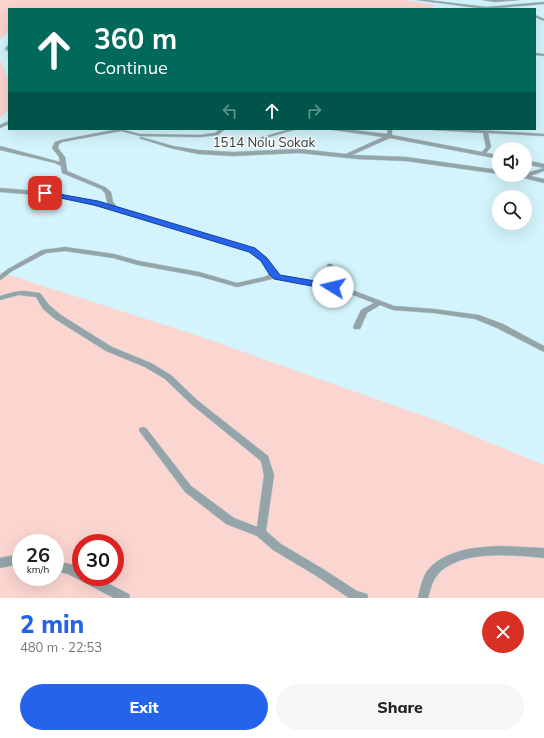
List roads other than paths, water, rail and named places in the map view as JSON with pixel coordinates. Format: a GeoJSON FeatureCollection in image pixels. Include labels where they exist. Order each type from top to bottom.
{"type":"FeatureCollection","features":[{"type":"Feature","properties":{"kind":"street"},"geometry":{"type":"LineString","coordinates":[[419,0],[486,8],[544,3]]}},
{"type":"Feature","properties":{"kind":"street"},"geometry":{"type":"LineString","coordinates":[[485,0],[517,0]]}},
{"type":"Feature","properties":{"kind":"street"},"geometry":{"type":"LineString","coordinates":[[515,8],[522,6]]}},
{"type":"Feature","properties":{"kind":"street"},"geometry":{"type":"LineString","coordinates":[[116,209],[110,202],[108,192],[103,188],[64,172],[62,165],[64,162],[55,148],[57,143],[61,141],[121,130],[128,132]]}},
{"type":"Feature","properties":{"kind":"street","name":"1514 Nolu Sokak"},"geometry":{"type":"LineString","coordinates":[[128,132],[140,135],[206,136],[216,134],[222,130]]}},
{"type":"Feature","properties":{"kind":"street"},"geometry":{"type":"LineString","coordinates":[[262,138],[291,130]]}},
{"type":"Feature","properties":{"kind":"street"},"geometry":{"type":"LineString","coordinates":[[341,130],[389,136],[492,156]]}},
{"type":"Feature","properties":{"kind":"street"},"geometry":{"type":"LineString","coordinates":[[389,136],[390,130]]}},
{"type":"Feature","properties":{"kind":"street"},"geometry":{"type":"LineString","coordinates":[[466,130],[544,135]]}},
{"type":"Feature","properties":{"kind":"street","name":"1514 Nolu Sokak"},"geometry":{"type":"LineString","coordinates":[[128,132],[135,136],[172,147],[198,152],[233,154],[299,151],[346,156],[406,159],[492,171]]}},
{"type":"Feature","properties":{"kind":"street"},"geometry":{"type":"LineString","coordinates":[[483,154],[488,147],[485,132]]}},
{"type":"Feature","properties":{"kind":"street"},"geometry":{"type":"LineString","coordinates":[[346,156],[389,136]]}},
{"type":"Feature","properties":{"kind":"street"},"geometry":{"type":"LineString","coordinates":[[456,149],[461,145]]}},
{"type":"Feature","properties":{"kind":"street"},"geometry":{"type":"LineString","coordinates":[[0,148],[57,162],[62,165]]}},
{"type":"Feature","properties":{"kind":"street"},"geometry":{"type":"LineString","coordinates":[[532,163],[544,166]]}},
{"type":"Feature","properties":{"kind":"street"},"geometry":{"type":"LineString","coordinates":[[532,173],[544,169]]}},
{"type":"Feature","properties":{"kind":"street"},"geometry":{"type":"LineString","coordinates":[[532,178],[544,181]]}},
{"type":"Feature","properties":{"kind":"street"},"geometry":{"type":"LineString","coordinates":[[0,190],[16,190],[50,194],[116,209],[252,250],[264,259],[274,275],[284,279],[350,291],[393,308],[434,311],[476,317],[500,326],[544,349]]}},
{"type":"Feature","properties":{"kind":"street"},"geometry":{"type":"LineString","coordinates":[[0,278],[10,270],[44,251],[65,249],[114,256],[138,263],[199,274],[237,285],[274,275]]}},
{"type":"Feature","properties":{"kind":"street"},"geometry":{"type":"LineString","coordinates":[[330,265],[334,275],[333,287]]}},
{"type":"Feature","properties":{"kind":"street"},"geometry":{"type":"LineString","coordinates":[[0,298],[22,292],[38,295],[46,307],[58,317],[109,349],[148,365],[168,377],[194,402],[265,459],[269,475],[261,533]]}},
{"type":"Feature","properties":{"kind":"street"},"geometry":{"type":"LineString","coordinates":[[357,326],[364,312],[380,302]]}},
{"type":"Feature","properties":{"kind":"street"},"geometry":{"type":"LineString","coordinates":[[143,430],[188,489],[230,521],[261,533],[277,547],[354,595],[363,598]]}},
{"type":"Feature","properties":{"kind":"street"},"geometry":{"type":"LineString","coordinates":[[423,598],[431,575],[444,562],[481,552],[508,550],[544,553]]}},
{"type":"Feature","properties":{"kind":"street"},"geometry":{"type":"LineString","coordinates":[[0,563],[12,562]]}},
{"type":"Feature","properties":{"kind":"street"},"geometry":{"type":"LineString","coordinates":[[102,586],[125,598]]}}]}
